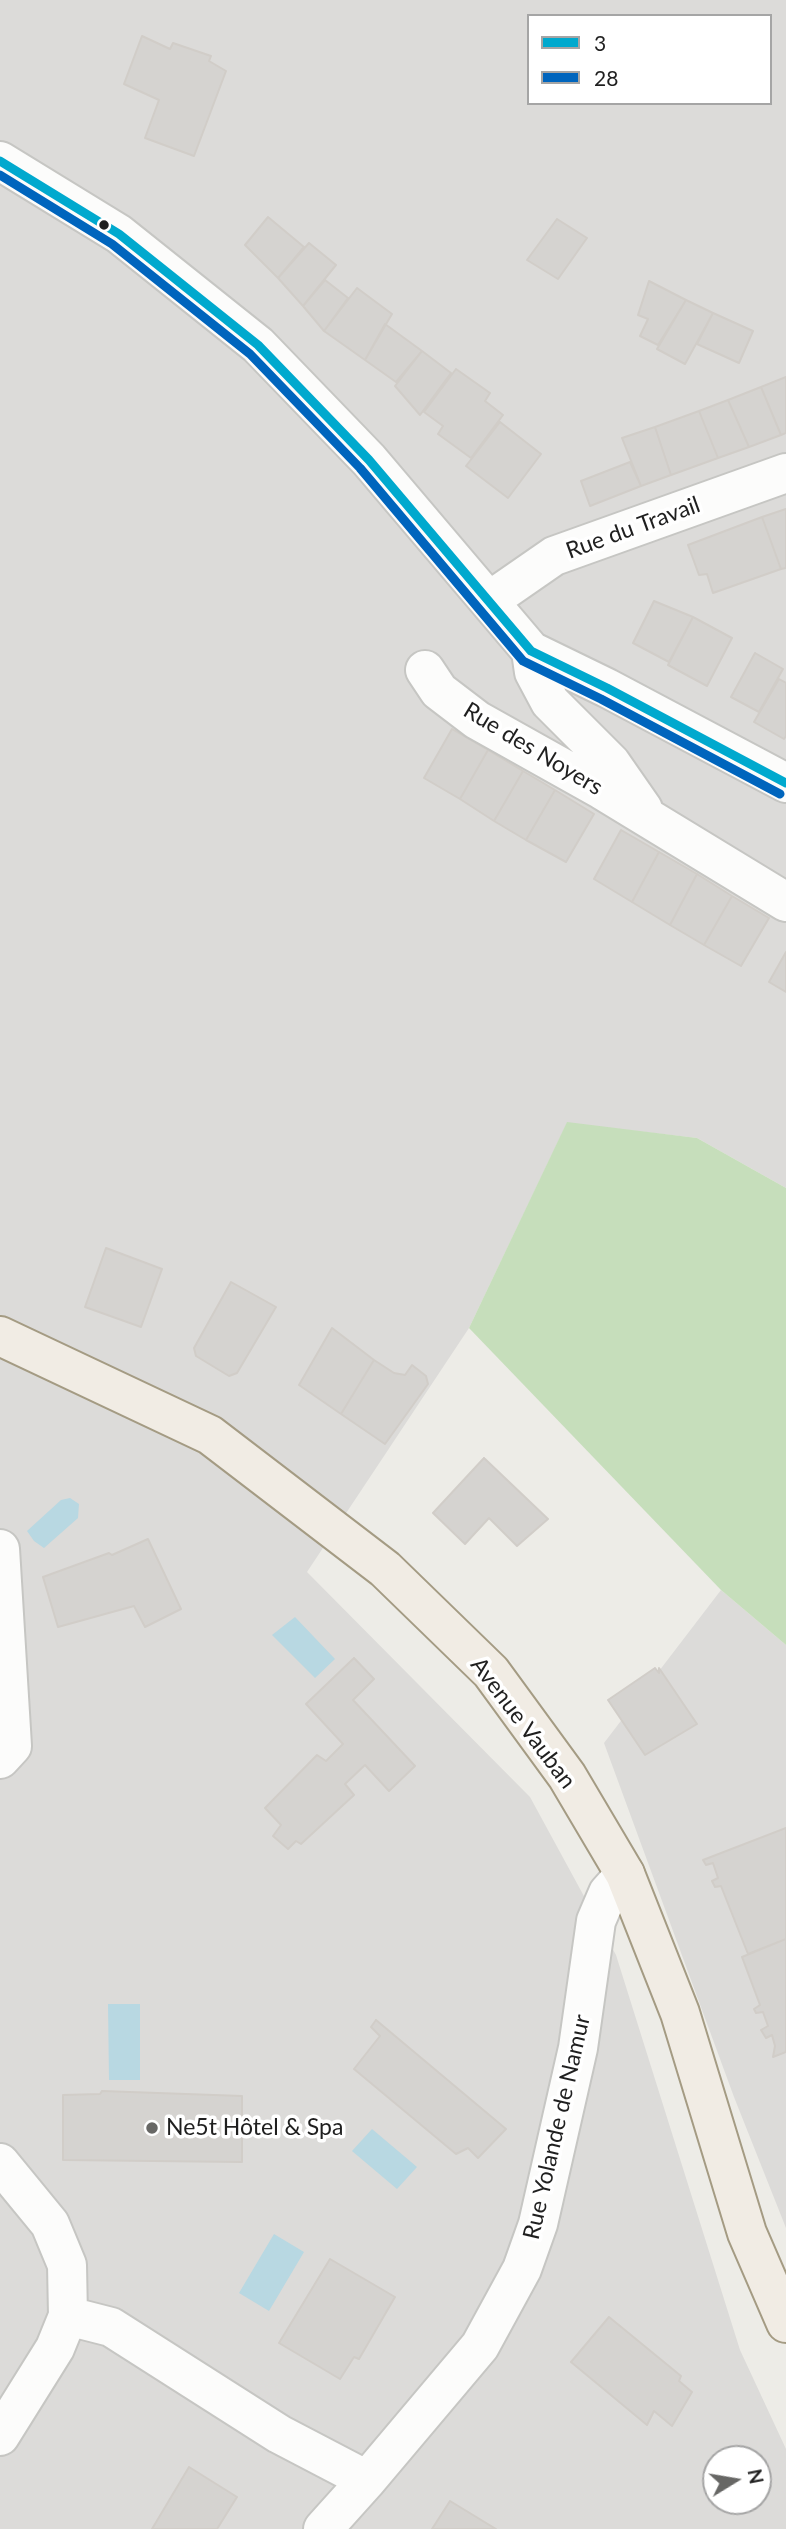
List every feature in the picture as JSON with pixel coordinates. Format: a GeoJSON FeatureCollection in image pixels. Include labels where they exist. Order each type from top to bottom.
{"type":"FeatureCollection","features":[{"type":"Feature","properties":{"kind":"main road","name":"Avenue Vauban"},"geometry":{"type":"LineString","coordinates":[[3,1346],[210,1435],[385,1569],[491,1672],[567,1776],[625,1874],[680,2013],[747,2233],[786,2323]]}},
{"type":"Feature","properties":{"kind":"street","name":"Rue des Noyers"},"geometry":{"type":"LineString","coordinates":[[0,161],[119,234],[258,345],[369,460],[531,651],[786,782]]}},
{"type":"Feature","properties":{"kind":"street","name":"Rue du Travail"},"geometry":{"type":"LineString","coordinates":[[489,601],[554,556],[786,473]]}},
{"type":"Feature","properties":{"kind":"street","name":"Rue des Noyers"},"geometry":{"type":"LineString","coordinates":[[531,651],[534,672],[550,702],[611,763],[649,819]]}},
{"type":"Feature","properties":{"kind":"street","name":"Rue des Noyers"},"geometry":{"type":"LineString","coordinates":[[425,670],[439,691],[477,720],[786,902]]}},
{"type":"Feature","properties":{"kind":"street"},"geometry":{"type":"LineString","coordinates":[[0,1549],[12,1746],[0,1759]]}},
{"type":"Feature","properties":{"kind":"street","name":"Rue Yolande de Namur"},"geometry":{"type":"LineString","coordinates":[[323,2529],[480,2346],[522,2269],[538,2224],[578,2048],[596,1920],[608,1892],[625,1874]]}},
{"type":"Feature","properties":{"kind":"street"},"geometry":{"type":"LineString","coordinates":[[0,2163],[50,2224],[67,2264],[68,2316],[55,2348],[0,2436]]}},
{"type":"Feature","properties":{"kind":"street"},"geometry":{"type":"LineString","coordinates":[[68,2316],[111,2327],[279,2434],[367,2480]]}},
{"type":"Feature","properties":{"kind":"shaded area"},"geometry":{"type":"Polygon","coordinates":[[[0,0],[786,0],[786,1188],[697,1138],[567,1123],[469,1328],[307,1572],[530,1797],[616,1955],[740,2350],[786,2449],[786,2529],[0,2529],[0,0]]]}},
{"type":"Feature","properties":{"kind":"shaded area"},"geometry":{"type":"Polygon","coordinates":[[[721,1590],[786,1645],[786,2228],[734,2097],[604,1743],[721,1590]]]}},
{"type":"Feature","properties":{"kind":"green space"},"geometry":{"type":"Polygon","coordinates":[[[567,1122],[697,1138],[786,1188],[786,1645],[721,1590],[469,1328],[567,1122]]]}},
{"type":"Feature","properties":{"kind":"water"},"geometry":{"type":"Polygon","coordinates":[[[70,1498],[79,1504],[78,1518],[44,1548],[34,1541],[27,1531],[61,1500],[70,1498]]]}},
{"type":"Feature","properties":{"kind":"water"},"geometry":{"type":"Polygon","coordinates":[[[295,1617],[335,1659],[315,1678],[272,1635],[295,1617]]]}},
{"type":"Feature","properties":{"kind":"water"},"geometry":{"type":"Polygon","coordinates":[[[108,2004],[140,2004],[140,2080],[109,2080],[108,2004]]]}},
{"type":"Feature","properties":{"kind":"water"},"geometry":{"type":"Polygon","coordinates":[[[372,2129],[417,2167],[397,2189],[352,2151],[372,2129]]]}},
{"type":"Feature","properties":{"kind":"water"},"geometry":{"type":"Polygon","coordinates":[[[274,2234],[304,2252],[269,2311],[239,2293],[274,2234]]]}},
{"type":"Feature","properties":{"kind":"building"},"geometry":{"type":"Polygon","coordinates":[[[142,36],[170,49],[173,43],[211,56],[209,61],[226,71],[194,156],[145,138],[159,100],[124,84],[142,36]]]}},
{"type":"Feature","properties":{"kind":"building"},"geometry":{"type":"Polygon","coordinates":[[[268,217],[304,247],[278,278],[245,245],[268,217]]]}},
{"type":"Feature","properties":{"kind":"building"},"geometry":{"type":"Polygon","coordinates":[[[557,219],[587,238],[558,279],[527,260],[557,219]]]}},
{"type":"Feature","properties":{"kind":"building"},"geometry":{"type":"Polygon","coordinates":[[[309,243],[336,265],[303,306],[278,278],[309,243]]]}},
{"type":"Feature","properties":{"kind":"building"},"geometry":{"type":"Polygon","coordinates":[[[325,280],[348,298],[324,331],[303,306],[325,280]]]}},
{"type":"Feature","properties":{"kind":"building"},"geometry":{"type":"Polygon","coordinates":[[[649,281],[686,300],[658,345],[640,336],[648,319],[638,315],[649,281]]]}},
{"type":"Feature","properties":{"kind":"building"},"geometry":{"type":"Polygon","coordinates":[[[357,288],[392,314],[365,360],[324,331],[357,288]]]}},
{"type":"Feature","properties":{"kind":"building"},"geometry":{"type":"Polygon","coordinates":[[[686,300],[713,313],[685,364],[657,349],[686,300]]]}},
{"type":"Feature","properties":{"kind":"building"},"geometry":{"type":"Polygon","coordinates":[[[713,313],[753,331],[739,363],[697,344],[713,313]]]}},
{"type":"Feature","properties":{"kind":"building"},"geometry":{"type":"Polygon","coordinates":[[[385,324],[422,351],[396,382],[365,360],[385,324]]]}},
{"type":"Feature","properties":{"kind":"building"},"geometry":{"type":"Polygon","coordinates":[[[422,351],[451,373],[420,415],[395,386],[422,351]]]}},
{"type":"Feature","properties":{"kind":"building"},"geometry":{"type":"Polygon","coordinates":[[[456,369],[490,393],[485,401],[503,415],[471,458],[438,434],[443,426],[424,412],[456,369]]]}},
{"type":"Feature","properties":{"kind":"building"},"geometry":{"type":"Polygon","coordinates":[[[786,377],[786,433],[781,435],[761,387],[786,377]]]}},
{"type":"Feature","properties":{"kind":"building"},"geometry":{"type":"Polygon","coordinates":[[[761,387],[781,435],[749,447],[728,400],[761,387]]]}},
{"type":"Feature","properties":{"kind":"building"},"geometry":{"type":"Polygon","coordinates":[[[728,400],[749,447],[718,458],[699,411],[728,400]]]}},
{"type":"Feature","properties":{"kind":"building"},"geometry":{"type":"Polygon","coordinates":[[[699,411],[718,458],[671,475],[655,427],[699,411]]]}},
{"type":"Feature","properties":{"kind":"building"},"geometry":{"type":"Polygon","coordinates":[[[500,422],[541,454],[508,498],[466,466],[500,422]]]}},
{"type":"Feature","properties":{"kind":"building"},"geometry":{"type":"Polygon","coordinates":[[[655,427],[671,475],[641,486],[622,438],[655,427]]]}},
{"type":"Feature","properties":{"kind":"building"},"geometry":{"type":"Polygon","coordinates":[[[630,462],[641,486],[590,506],[581,481],[630,462]]]}},
{"type":"Feature","properties":{"kind":"building"},"geometry":{"type":"Polygon","coordinates":[[[786,509],[786,568],[781,569],[762,517],[786,509]]]}},
{"type":"Feature","properties":{"kind":"building"},"geometry":{"type":"Polygon","coordinates":[[[762,517],[781,569],[713,593],[707,574],[699,575],[688,545],[762,517]]]}},
{"type":"Feature","properties":{"kind":"building"},"geometry":{"type":"Polygon","coordinates":[[[654,601],[693,617],[669,662],[633,643],[654,601]]]}},
{"type":"Feature","properties":{"kind":"building"},"geometry":{"type":"Polygon","coordinates":[[[693,617],[732,638],[707,686],[668,665],[693,617]]]}},
{"type":"Feature","properties":{"kind":"building"},"geometry":{"type":"Polygon","coordinates":[[[755,653],[783,669],[759,712],[731,697],[755,653]]]}},
{"type":"Feature","properties":{"kind":"building"},"geometry":{"type":"Polygon","coordinates":[[[779,679],[786,683],[784,739],[754,722],[779,679]]]}},
{"type":"Feature","properties":{"kind":"building"},"geometry":{"type":"Polygon","coordinates":[[[452,729],[488,750],[460,799],[424,778],[452,729]]]}},
{"type":"Feature","properties":{"kind":"building"},"geometry":{"type":"Polygon","coordinates":[[[488,750],[523,771],[494,821],[460,799],[488,750]]]}},
{"type":"Feature","properties":{"kind":"building"},"geometry":{"type":"Polygon","coordinates":[[[523,771],[555,790],[526,840],[494,821],[523,771]]]}},
{"type":"Feature","properties":{"kind":"building"},"geometry":{"type":"Polygon","coordinates":[[[555,790],[594,814],[566,862],[526,840],[555,790]]]}},
{"type":"Feature","properties":{"kind":"building"},"geometry":{"type":"Polygon","coordinates":[[[621,830],[659,852],[632,902],[594,879],[621,830]]]}},
{"type":"Feature","properties":{"kind":"building"},"geometry":{"type":"Polygon","coordinates":[[[659,852],[697,874],[670,925],[632,902],[659,852]]]}},
{"type":"Feature","properties":{"kind":"building"},"geometry":{"type":"Polygon","coordinates":[[[697,874],[732,896],[704,945],[670,925],[697,874]]]}},
{"type":"Feature","properties":{"kind":"building"},"geometry":{"type":"Polygon","coordinates":[[[732,896],[769,918],[741,966],[704,945],[732,896]]]}},
{"type":"Feature","properties":{"kind":"building"},"geometry":{"type":"Polygon","coordinates":[[[786,952],[786,992],[769,982],[786,952]]]}},
{"type":"Feature","properties":{"kind":"building"},"geometry":{"type":"Polygon","coordinates":[[[106,1248],[162,1269],[141,1327],[85,1307],[106,1248]]]}},
{"type":"Feature","properties":{"kind":"building"},"geometry":{"type":"Polygon","coordinates":[[[231,1282],[276,1307],[237,1373],[229,1376],[196,1356],[194,1348],[231,1282]]]}},
{"type":"Feature","properties":{"kind":"building"},"geometry":{"type":"Polygon","coordinates":[[[332,1328],[374,1360],[341,1414],[299,1385],[332,1328]]]}},
{"type":"Feature","properties":{"kind":"building"},"geometry":{"type":"Polygon","coordinates":[[[374,1360],[394,1373],[405,1375],[412,1365],[426,1376],[428,1384],[385,1444],[341,1414],[374,1360]]]}},
{"type":"Feature","properties":{"kind":"building"},"geometry":{"type":"Polygon","coordinates":[[[484,1458],[548,1519],[517,1546],[489,1518],[465,1544],[433,1513],[484,1458]]]}},
{"type":"Feature","properties":{"kind":"building"},"geometry":{"type":"Polygon","coordinates":[[[148,1539],[181,1609],[145,1627],[134,1606],[58,1627],[43,1577],[109,1553],[112,1555],[148,1539]]]}},
{"type":"Feature","properties":{"kind":"building"},"geometry":{"type":"Polygon","coordinates":[[[354,1658],[374,1679],[353,1700],[415,1766],[389,1791],[365,1765],[345,1784],[354,1795],[301,1844],[296,1841],[288,1849],[273,1836],[281,1825],[265,1808],[317,1755],[326,1761],[343,1744],[306,1704],[354,1658]]]}},
{"type":"Feature","properties":{"kind":"building"},"geometry":{"type":"Polygon","coordinates":[[[655,1668],[659,1673],[659,1668],[697,1724],[645,1755],[608,1700],[655,1668]]]}},
{"type":"Feature","properties":{"kind":"building"},"geometry":{"type":"Polygon","coordinates":[[[786,1828],[786,1939],[748,1954],[721,1886],[715,1887],[712,1881],[718,1878],[713,1863],[706,1865],[703,1860],[786,1828]]]}},
{"type":"Feature","properties":{"kind":"building"},"geometry":{"type":"Polygon","coordinates":[[[786,1939],[786,2052],[773,2057],[775,2046],[772,2035],[766,2038],[761,2030],[768,2026],[763,2012],[756,2013],[754,2009],[760,2005],[742,1957],[786,1939]]]}},
{"type":"Feature","properties":{"kind":"building"},"geometry":{"type":"Polygon","coordinates":[[[376,2020],[506,2129],[478,2158],[468,2148],[456,2154],[354,2069],[380,2036],[371,2027],[376,2020]]]}},
{"type":"Feature","properties":{"kind":"building","name":"Ne5t Hôtel & Spa"},"geometry":{"type":"Polygon","coordinates":[[[102,2091],[242,2096],[242,2162],[63,2160],[63,2095],[100,2094],[102,2091]]]}},
{"type":"Feature","properties":{"kind":"building"},"geometry":{"type":"Polygon","coordinates":[[[330,2259],[395,2297],[359,2359],[354,2357],[340,2379],[279,2343],[330,2259]]]}},
{"type":"Feature","properties":{"kind":"building"},"geometry":{"type":"Polygon","coordinates":[[[609,2317],[681,2376],[679,2381],[692,2392],[672,2426],[654,2411],[647,2425],[571,2362],[609,2317]]]}},
{"type":"Feature","properties":{"kind":"building"},"geometry":{"type":"Polygon","coordinates":[[[189,2467],[237,2497],[217,2529],[152,2529],[189,2467]]]}},
{"type":"Feature","properties":{"kind":"building"},"geometry":{"type":"Polygon","coordinates":[[[450,2501],[496,2529],[432,2529],[450,2501]]]}},
{"type":"Feature","properties":{"kind":"transit line","name":"3"},"geometry":{"type":"LineString","coordinates":[[0,161],[119,234],[258,345],[369,460],[531,651],[786,783]]}},
{"type":"Feature","properties":{"kind":"transit line","name":"28"},"geometry":{"type":"LineString","coordinates":[[0,175],[112,244],[250,354],[360,468],[523,661],[601,699],[780,794]]}},
{"type":"Feature","properties":{"kind":"place","name":"Ne5t Hôtel & Spa"},"geometry":{"type":"Point","coordinates":[152,2128]}}]}
